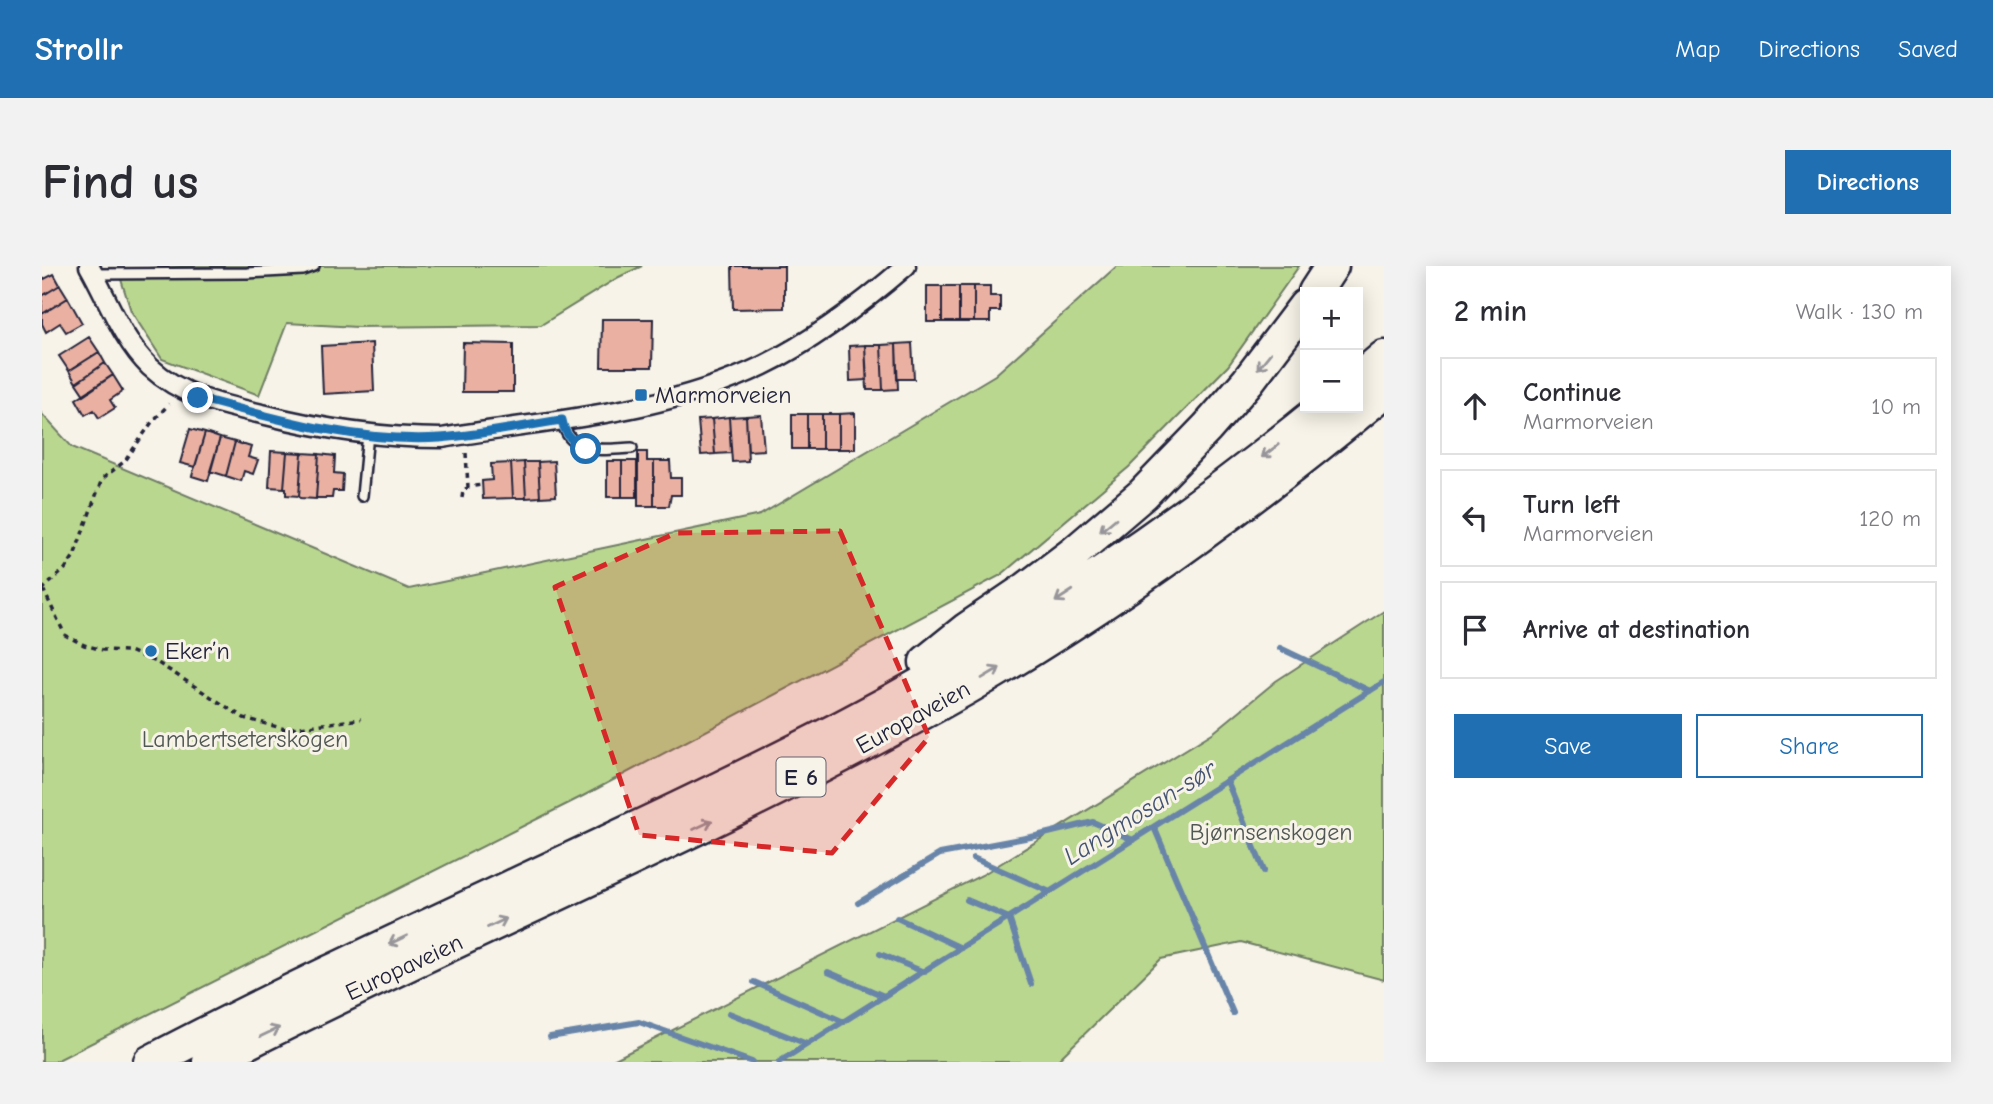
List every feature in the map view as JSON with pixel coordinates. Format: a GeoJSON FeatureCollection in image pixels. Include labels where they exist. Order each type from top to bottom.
{"type":"FeatureCollection","features":[{"type":"Feature","properties":{"kind":"highway"},"geometry":{"type":"LineString","coordinates":[[1318,287],[1332,266]]}},
{"type":"Feature","properties":{"kind":"highway","name":"E 6"},"geometry":{"type":"LineString","coordinates":[[847,724],[967,629],[1076,552],[1129,507],[1207,429],[1300,313]]}},
{"type":"Feature","properties":{"kind":"highway"},"geometry":{"type":"LineString","coordinates":[[1363,375],[1384,357]]}},
{"type":"Feature","properties":{"kind":"highway","name":"Europaveien"},"geometry":{"type":"LineString","coordinates":[[150,1062],[847,724],[1009,632],[1121,559],[1239,474],[1337,414],[1384,392]]}},
{"type":"Feature","properties":{"kind":"highway","name":"E 6"},"geometry":{"type":"LineString","coordinates":[[1337,414],[1384,401]]}},
{"type":"Feature","properties":{"kind":"highway","name":"Europaveien"},"geometry":{"type":"LineString","coordinates":[[209,1062],[746,805],[969,687],[1145,575],[1256,494],[1337,414]]}},
{"type":"Feature","properties":{"kind":"street"},"geometry":{"type":"LineString","coordinates":[[91,270],[133,347],[166,380],[198,398],[327,429],[391,437],[442,438],[637,408],[760,367],[833,325],[906,266]]}},
{"type":"Feature","properties":{"kind":"lane"},"geometry":{"type":"LineString","coordinates":[[91,270],[247,273],[303,270],[314,266]]}},
{"type":"Feature","properties":{"kind":"lane"},"geometry":{"type":"LineString","coordinates":[[562,420],[570,440],[586,449],[632,448]]}},
{"type":"Feature","properties":{"kind":"lane"},"geometry":{"type":"LineString","coordinates":[[362,496],[368,435]]}},
{"type":"Feature","properties":{"kind":"path"},"geometry":{"type":"LineString","coordinates":[[182,390],[152,422],[125,461],[102,479],[74,556],[65,569],[42,589],[65,635],[84,645],[103,650],[129,651],[158,663],[244,718],[285,729],[361,719]]}},
{"type":"Feature","properties":{"kind":"path"},"geometry":{"type":"LineString","coordinates":[[466,448],[468,486]]}},
{"type":"Feature","properties":{"kind":"path"},"geometry":{"type":"LineString","coordinates":[[462,498],[463,491],[468,486],[482,485]]}},
{"type":"Feature","properties":{"kind":"highlighted area"},"geometry":{"type":"Polygon","coordinates":[[[840,531],[929,737],[832,853],[639,835],[555,587],[676,533],[840,531]]]}},
{"type":"Feature","properties":{"kind":"green space"},"geometry":{"type":"Polygon","coordinates":[[[180,266],[642,266],[619,277],[541,325],[357,327],[287,323],[259,395],[162,359],[131,311],[118,270],[180,266]]]}},
{"type":"Feature","properties":{"kind":"green space","name":"Lambertseterskogen"},"geometry":{"type":"Polygon","coordinates":[[[1117,266],[1299,266],[1228,366],[1129,467],[1001,575],[583,796],[54,1062],[42,1062],[42,414],[72,447],[409,589],[760,515],[995,375],[1117,266]]]}},
{"type":"Feature","properties":{"kind":"green space","name":"Bjørnsenskogen"},"geometry":{"type":"Polygon","coordinates":[[[1384,611],[1384,980],[1241,942],[1161,959],[1056,1062],[609,1062],[982,875],[1214,732],[1276,681],[1384,611]]]}},
{"type":"Feature","properties":{"kind":"building"},"geometry":{"type":"Polygon","coordinates":[[[732,266],[784,266],[784,308],[733,309],[732,266]]]}},
{"type":"Feature","properties":{"kind":"building"},"geometry":{"type":"Polygon","coordinates":[[[54,274],[60,285],[42,296],[42,280],[54,274]]]}},
{"type":"Feature","properties":{"kind":"building"},"geometry":{"type":"Polygon","coordinates":[[[60,285],[68,298],[42,314],[42,296],[60,285]]]}},
{"type":"Feature","properties":{"kind":"building"},"geometry":{"type":"Polygon","coordinates":[[[927,286],[942,286],[942,322],[927,322],[927,286]]]}},
{"type":"Feature","properties":{"kind":"building"},"geometry":{"type":"Polygon","coordinates":[[[942,286],[959,286],[959,322],[942,322],[942,286]]]}},
{"type":"Feature","properties":{"kind":"building"},"geometry":{"type":"Polygon","coordinates":[[[959,286],[974,286],[974,322],[959,322],[959,286]]]}},
{"type":"Feature","properties":{"kind":"building"},"geometry":{"type":"Polygon","coordinates":[[[974,286],[990,286],[990,296],[1000,296],[1000,311],[990,311],[990,322],[974,322],[974,286]]]}},
{"type":"Feature","properties":{"kind":"building"},"geometry":{"type":"Polygon","coordinates":[[[68,298],[82,323],[66,332],[60,323],[46,332],[42,324],[42,314],[68,298]]]}},
{"type":"Feature","properties":{"kind":"building"},"geometry":{"type":"Polygon","coordinates":[[[602,319],[653,319],[652,367],[601,367],[602,319]]]}},
{"type":"Feature","properties":{"kind":"building"},"geometry":{"type":"Polygon","coordinates":[[[89,337],[99,352],[69,371],[59,356],[89,337]]]}},
{"type":"Feature","properties":{"kind":"building"},"geometry":{"type":"Polygon","coordinates":[[[372,343],[374,391],[323,394],[321,346],[372,343]]]}},
{"type":"Feature","properties":{"kind":"building"},"geometry":{"type":"Polygon","coordinates":[[[463,343],[513,344],[513,392],[462,392],[463,343]]]}},
{"type":"Feature","properties":{"kind":"building"},"geometry":{"type":"Polygon","coordinates":[[[912,343],[914,379],[897,379],[896,344],[912,343]]]}},
{"type":"Feature","properties":{"kind":"building"},"geometry":{"type":"Polygon","coordinates":[[[896,344],[898,389],[883,390],[881,345],[896,344]]]}},
{"type":"Feature","properties":{"kind":"building"},"geometry":{"type":"Polygon","coordinates":[[[865,345],[867,380],[850,381],[849,346],[865,345]]]}},
{"type":"Feature","properties":{"kind":"building"},"geometry":{"type":"Polygon","coordinates":[[[865,345],[881,345],[883,390],[867,390],[865,345]]]}},
{"type":"Feature","properties":{"kind":"building"},"geometry":{"type":"Polygon","coordinates":[[[99,352],[105,363],[76,383],[69,371],[99,352]]]}},
{"type":"Feature","properties":{"kind":"building"},"geometry":{"type":"Polygon","coordinates":[[[105,363],[113,375],[84,395],[76,383],[105,363]]]}},
{"type":"Feature","properties":{"kind":"building"},"geometry":{"type":"Polygon","coordinates":[[[113,375],[123,391],[110,400],[115,408],[99,418],[94,410],[85,415],[76,399],[113,375]]]}},
{"type":"Feature","properties":{"kind":"building"},"geometry":{"type":"Polygon","coordinates":[[[855,413],[855,449],[839,449],[839,414],[855,413]]]}},
{"type":"Feature","properties":{"kind":"building"},"geometry":{"type":"Polygon","coordinates":[[[792,414],[807,414],[807,449],[792,449],[792,414]]]}},
{"type":"Feature","properties":{"kind":"building"},"geometry":{"type":"Polygon","coordinates":[[[807,414],[822,414],[822,449],[807,449],[807,414]]]}},
{"type":"Feature","properties":{"kind":"building"},"geometry":{"type":"Polygon","coordinates":[[[822,414],[839,414],[839,449],[822,449],[822,414]]]}},
{"type":"Feature","properties":{"kind":"building"},"geometry":{"type":"Polygon","coordinates":[[[761,415],[764,450],[748,451],[746,416],[761,415]]]}},
{"type":"Feature","properties":{"kind":"building"},"geometry":{"type":"Polygon","coordinates":[[[746,416],[748,461],[732,462],[729,417],[746,416]]]}},
{"type":"Feature","properties":{"kind":"building"},"geometry":{"type":"Polygon","coordinates":[[[729,417],[731,453],[715,454],[712,419],[729,417]]]}},
{"type":"Feature","properties":{"kind":"building"},"geometry":{"type":"Polygon","coordinates":[[[712,419],[715,454],[701,455],[698,420],[712,419]]]}},
{"type":"Feature","properties":{"kind":"building"},"geometry":{"type":"Polygon","coordinates":[[[190,429],[205,433],[195,467],[180,463],[190,429]]]}},
{"type":"Feature","properties":{"kind":"building"},"geometry":{"type":"Polygon","coordinates":[[[205,433],[220,438],[208,481],[192,476],[205,433]]]}},
{"type":"Feature","properties":{"kind":"building"},"geometry":{"type":"Polygon","coordinates":[[[220,438],[235,442],[226,476],[210,471],[220,438]]]}},
{"type":"Feature","properties":{"kind":"building"},"geometry":{"type":"Polygon","coordinates":[[[235,442],[251,447],[248,457],[258,460],[253,474],[244,471],[241,481],[226,476],[235,442]]]}},
{"type":"Feature","properties":{"kind":"building"},"geometry":{"type":"Polygon","coordinates":[[[271,451],[287,452],[284,488],[269,487],[271,451]]]}},
{"type":"Feature","properties":{"kind":"building"},"geometry":{"type":"Polygon","coordinates":[[[287,452],[302,453],[299,496],[286,495],[284,488],[287,452]]]}},
{"type":"Feature","properties":{"kind":"building"},"geometry":{"type":"Polygon","coordinates":[[[638,452],[647,452],[647,461],[654,461],[654,506],[638,506],[638,452]]]}},
{"type":"Feature","properties":{"kind":"building"},"geometry":{"type":"Polygon","coordinates":[[[302,453],[319,454],[316,499],[299,496],[302,453]]]}},
{"type":"Feature","properties":{"kind":"building"},"geometry":{"type":"Polygon","coordinates":[[[319,454],[335,456],[334,473],[343,474],[342,491],[333,491],[332,498],[316,498],[319,454]]]}},
{"type":"Feature","properties":{"kind":"building"},"geometry":{"type":"Polygon","coordinates":[[[554,461],[556,496],[540,497],[538,462],[554,461]]]}},
{"type":"Feature","properties":{"kind":"building"},"geometry":{"type":"Polygon","coordinates":[[[607,461],[622,461],[622,497],[607,497],[607,461]]]}},
{"type":"Feature","properties":{"kind":"building"},"geometry":{"type":"Polygon","coordinates":[[[622,461],[637,461],[637,497],[622,497],[622,461]]]}},
{"type":"Feature","properties":{"kind":"building"},"geometry":{"type":"Polygon","coordinates":[[[654,461],[670,461],[671,478],[681,478],[681,495],[671,495],[669,506],[654,506],[654,461]]]}},
{"type":"Feature","properties":{"kind":"building"},"geometry":{"type":"Polygon","coordinates":[[[524,462],[538,462],[540,497],[526,498],[524,462]]]}},
{"type":"Feature","properties":{"kind":"building"},"geometry":{"type":"Polygon","coordinates":[[[524,462],[526,498],[513,498],[511,463],[524,462]]]}},
{"type":"Feature","properties":{"kind":"building"},"geometry":{"type":"Polygon","coordinates":[[[511,463],[513,498],[483,499],[482,481],[492,480],[491,464],[511,463]]]}},
{"type":"Feature","properties":{"kind":"waterway"},"geometry":{"type":"LineString","coordinates":[[1280,648],[1370,691]]}},
{"type":"Feature","properties":{"kind":"waterway","name":"Langmosan-sør"},"geometry":{"type":"LineString","coordinates":[[779,1062],[1384,682]]}},
{"type":"Feature","properties":{"kind":"waterway"},"geometry":{"type":"LineString","coordinates":[[1227,781],[1264,871]]}},
{"type":"Feature","properties":{"kind":"waterway"},"geometry":{"type":"LineString","coordinates":[[858,903],[940,854],[1093,822],[1133,840]]}},
{"type":"Feature","properties":{"kind":"waterway"},"geometry":{"type":"LineString","coordinates":[[1154,827],[1233,1013]]}},
{"type":"Feature","properties":{"kind":"waterway"},"geometry":{"type":"LineString","coordinates":[[973,858],[1050,892]]}},
{"type":"Feature","properties":{"kind":"waterway"},"geometry":{"type":"LineString","coordinates":[[967,900],[1009,918],[1031,984]]}},
{"type":"Feature","properties":{"kind":"waterway"},"geometry":{"type":"LineString","coordinates":[[897,918],[961,948]]}},
{"type":"Feature","properties":{"kind":"waterway"},"geometry":{"type":"LineString","coordinates":[[880,954],[924,972]]}},
{"type":"Feature","properties":{"kind":"waterway"},"geometry":{"type":"LineString","coordinates":[[828,972],[884,996]]}},
{"type":"Feature","properties":{"kind":"waterway"},"geometry":{"type":"LineString","coordinates":[[754,982],[844,1022]]}},
{"type":"Feature","properties":{"kind":"waterway"},"geometry":{"type":"LineString","coordinates":[[729,1013],[807,1044]]}},
{"type":"Feature","properties":{"kind":"waterway"},"geometry":{"type":"LineString","coordinates":[[550,1037],[639,1022],[752,1062]]}},
{"type":"Feature","properties":{"kind":"place","name":"Marmorveien"},"geometry":{"type":"Point","coordinates":[641,395]}},
{"type":"Feature","properties":{"kind":"place","name":"Eker’n"},"geometry":{"type":"Point","coordinates":[151,651]}},
{"type":"Feature","properties":{"kind":"route"},"geometry":{"type":"LineString","coordinates":[[198,398],[314,427],[391,437],[442,438],[562,420],[570,440],[586,449]]}}]}
